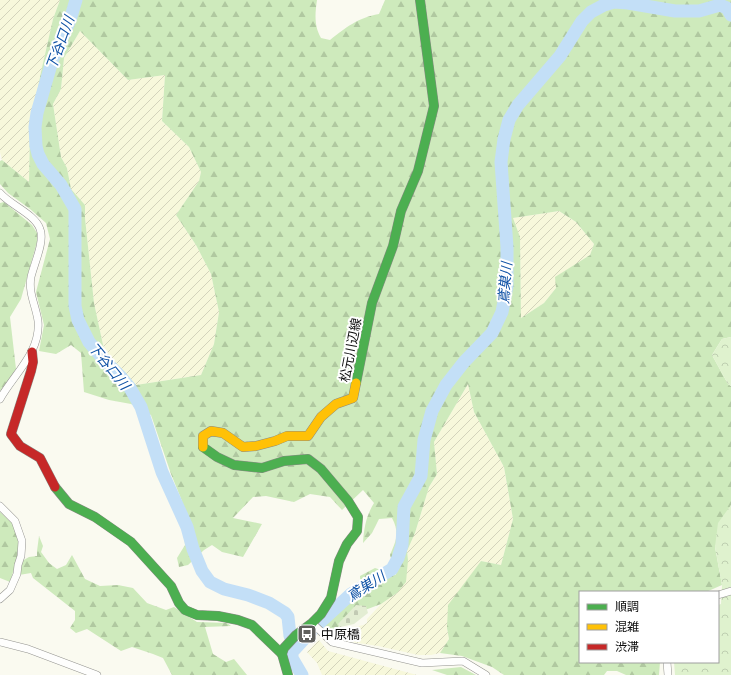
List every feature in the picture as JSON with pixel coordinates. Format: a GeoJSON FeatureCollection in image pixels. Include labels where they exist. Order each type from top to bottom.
{"type":"FeatureCollection","features":[{"type":"Feature","properties":{"kind":"main road","name":"松元川辺線"},"geometry":{"type":"LineString","coordinates":[[283,651],[296,635],[313,624],[322,614],[332,598],[339,561],[347,544],[357,531],[358,517],[348,500],[339,489],[321,469],[308,459],[284,461],[262,468],[234,465],[203,448],[203,436],[210,431],[223,433],[243,447],[262,444],[287,436],[308,436],[322,417],[336,404],[353,398],[372,303],[393,246],[401,211],[418,171],[434,106],[420,0]]}},
{"type":"Feature","properties":{"kind":"main road"},"geometry":{"type":"LineString","coordinates":[[32,352],[33,362],[31,371],[11,434],[15,440],[20,446],[40,458],[53,485],[69,504],[95,517],[130,542],[171,586],[179,603],[185,610],[197,615],[218,616],[238,620],[252,625],[283,651],[288,675]]}},
{"type":"Feature","properties":{"kind":"street"},"geometry":{"type":"LineString","coordinates":[[0,193],[35,221],[40,229],[42,237],[31,278],[30,291],[37,313],[38,330],[32,352],[20,371],[5,389],[0,399]]}},
{"type":"Feature","properties":{"kind":"street"},"geometry":{"type":"LineString","coordinates":[[0,506],[15,521],[22,541],[21,556],[16,574],[10,590],[0,600]]}},
{"type":"Feature","properties":{"kind":"street"},"geometry":{"type":"LineString","coordinates":[[719,595],[731,591]]}},
{"type":"Feature","properties":{"kind":"street"},"geometry":{"type":"LineString","coordinates":[[313,624],[332,642],[422,663],[463,660],[486,675]]}},
{"type":"Feature","properties":{"kind":"street"},"geometry":{"type":"LineString","coordinates":[[0,642],[28,649],[97,675]]}},
{"type":"Feature","properties":{"kind":"street"},"geometry":{"type":"LineString","coordinates":[[667,663],[668,675]]}},
{"type":"Feature","properties":{"kind":"green space"},"geometry":{"type":"Polygon","coordinates":[[[0,0],[60,0],[53,19],[30,127],[29,182],[2,160],[0,152],[0,0]]]}},
{"type":"Feature","properties":{"kind":"green space"},"geometry":{"type":"Polygon","coordinates":[[[60,0],[317,0],[317,29],[321,38],[330,40],[347,27],[358,21],[379,14],[385,0],[731,0],[731,337],[722,339],[712,355],[728,384],[731,386],[731,505],[715,547],[722,585],[708,591],[579,591],[579,663],[660,663],[659,675],[626,675],[617,671],[607,671],[604,675],[504,675],[492,667],[462,656],[440,653],[449,639],[447,628],[448,605],[481,561],[501,565],[513,519],[504,467],[474,412],[468,384],[434,442],[437,474],[429,487],[415,533],[407,551],[408,560],[406,582],[397,593],[381,604],[357,613],[330,633],[324,625],[351,601],[361,597],[360,576],[375,568],[396,575],[390,555],[396,537],[396,528],[392,518],[379,519],[372,533],[363,543],[366,522],[374,503],[363,490],[342,510],[330,497],[310,494],[294,502],[266,496],[253,497],[233,518],[262,524],[243,557],[222,552],[212,545],[204,550],[188,565],[179,567],[177,558],[185,545],[182,501],[151,415],[131,404],[109,400],[84,392],[81,353],[71,345],[56,354],[39,351],[44,325],[36,292],[50,239],[46,223],[8,193],[0,184],[0,161],[2,160],[29,182],[30,127],[53,19],[60,0]],[[80,31],[64,58],[61,89],[53,104],[61,157],[67,168],[71,189],[85,205],[94,303],[105,354],[136,385],[201,375],[214,344],[219,312],[211,274],[196,245],[176,215],[199,181],[201,172],[189,147],[162,121],[165,75],[128,80],[80,31]],[[559,211],[513,218],[520,237],[521,318],[544,303],[556,288],[555,277],[590,255],[594,244],[576,222],[559,211]]]}},
{"type":"Feature","properties":{"kind":"green space"},"geometry":{"type":"Polygon","coordinates":[[[80,31],[128,80],[165,75],[162,121],[189,147],[201,172],[199,181],[176,215],[196,245],[211,274],[219,312],[214,344],[201,375],[136,385],[105,354],[94,303],[85,205],[71,189],[67,168],[61,157],[53,104],[61,89],[64,58],[80,31]]]}},
{"type":"Feature","properties":{"kind":"green space"},"geometry":{"type":"Polygon","coordinates":[[[4,202],[32,225],[37,233],[37,242],[21,299],[10,317],[16,369],[0,391],[0,203],[4,202]]]}},
{"type":"Feature","properties":{"kind":"green space"},"geometry":{"type":"Polygon","coordinates":[[[559,211],[576,222],[594,244],[590,255],[556,277],[556,288],[544,303],[521,318],[520,237],[513,218],[559,211]]]}},
{"type":"Feature","properties":{"kind":"green space"},"geometry":{"type":"Polygon","coordinates":[[[731,337],[731,386],[728,384],[712,355],[722,339],[731,337]]]}},
{"type":"Feature","properties":{"kind":"green space"},"geometry":{"type":"Polygon","coordinates":[[[468,384],[474,412],[504,467],[513,519],[501,565],[481,561],[467,581],[447,628],[449,639],[440,653],[418,655],[378,646],[345,641],[330,633],[367,623],[367,619],[381,604],[397,593],[408,560],[407,551],[415,533],[429,487],[437,474],[434,442],[468,384]]]}},
{"type":"Feature","properties":{"kind":"green space"},"geometry":{"type":"Polygon","coordinates":[[[731,505],[731,675],[675,675],[674,663],[719,663],[719,605],[721,604],[722,585],[715,547],[718,523],[731,505]]]}},
{"type":"Feature","properties":{"kind":"green space"},"geometry":{"type":"Polygon","coordinates":[[[0,512],[12,523],[19,542],[18,556],[10,582],[0,578],[0,512]]]}},
{"type":"Feature","properties":{"kind":"green space"},"geometry":{"type":"Polygon","coordinates":[[[39,536],[43,546],[41,552],[49,563],[57,569],[66,565],[72,555],[85,579],[100,586],[118,585],[133,588],[147,603],[166,610],[174,607],[197,622],[227,623],[231,626],[205,627],[213,654],[226,662],[234,659],[247,675],[172,675],[163,658],[132,647],[121,651],[87,629],[76,633],[70,628],[75,620],[75,611],[33,578],[31,573],[19,575],[22,561],[29,557],[37,556],[39,536]]]}},
{"type":"Feature","properties":{"kind":"green space"},"geometry":{"type":"Polygon","coordinates":[[[356,605],[366,606],[368,613],[354,624],[340,627],[338,624],[356,605]]]}},
{"type":"Feature","properties":{"kind":"green space"},"geometry":{"type":"Polygon","coordinates":[[[319,640],[328,651],[417,675],[322,675],[317,663],[307,652],[319,640]]]}},
{"type":"Feature","properties":{"kind":"green space"},"geometry":{"type":"Polygon","coordinates":[[[461,667],[476,675],[447,675],[432,670],[461,667]]]}},
{"type":"Feature","properties":{"kind":"waterway","name":"下谷口川"},"geometry":{"type":"LineString","coordinates":[[76,0],[70,20],[52,61],[37,113],[35,127],[38,154],[43,164],[61,185],[75,209],[75,306],[78,320],[89,342],[130,388],[141,407],[162,472],[187,527],[193,549],[202,571],[210,582],[224,589],[248,595],[269,603],[285,613],[288,617],[290,636]]}},
{"type":"Feature","properties":{"kind":"waterway","name":"鳶巣川"},"geometry":{"type":"LineString","coordinates":[[302,675],[292,658],[292,652],[315,627],[351,594],[392,569],[398,558],[402,545],[404,507],[421,476],[424,440],[432,411],[446,385],[464,362],[492,333],[502,312],[507,286],[507,247],[501,162],[504,139],[509,120],[518,105],[560,56],[582,21],[591,12],[604,5],[614,2],[628,3],[675,11],[699,11],[720,5],[727,8],[731,15]]}},
{"type":"Feature","properties":{"kind":"traffic: fast"},"geometry":{"type":"LineString","coordinates":[[356,383],[372,303],[393,246],[401,211],[418,171],[434,106],[420,0]]}},
{"type":"Feature","properties":{"kind":"traffic: fast"},"geometry":{"type":"LineString","coordinates":[[203,447],[217,457],[234,465],[262,468],[284,461],[308,459],[321,469],[348,501],[358,517],[357,531],[347,544],[339,561],[331,598],[321,614],[296,635],[284,648],[282,654],[288,675]]}},
{"type":"Feature","properties":{"kind":"traffic: fast"},"geometry":{"type":"LineString","coordinates":[[55,487],[69,504],[95,517],[131,542],[171,586],[179,603],[185,610],[197,615],[218,616],[238,620],[252,625],[282,654]]}},
{"type":"Feature","properties":{"kind":"traffic: slow"},"geometry":{"type":"LineString","coordinates":[[203,447],[203,436],[211,431],[223,433],[243,447],[256,446],[287,436],[308,436],[321,417],[336,404],[353,398],[356,383]]}},
{"type":"Feature","properties":{"kind":"traffic: jam"},"geometry":{"type":"LineString","coordinates":[[32,352],[33,362],[31,371],[11,434],[20,446],[40,458],[55,487]]}},
{"type":"Feature","properties":{"kind":"place","name":"中原橋"},"geometry":{"type":"Point","coordinates":[307,634]}}]}
